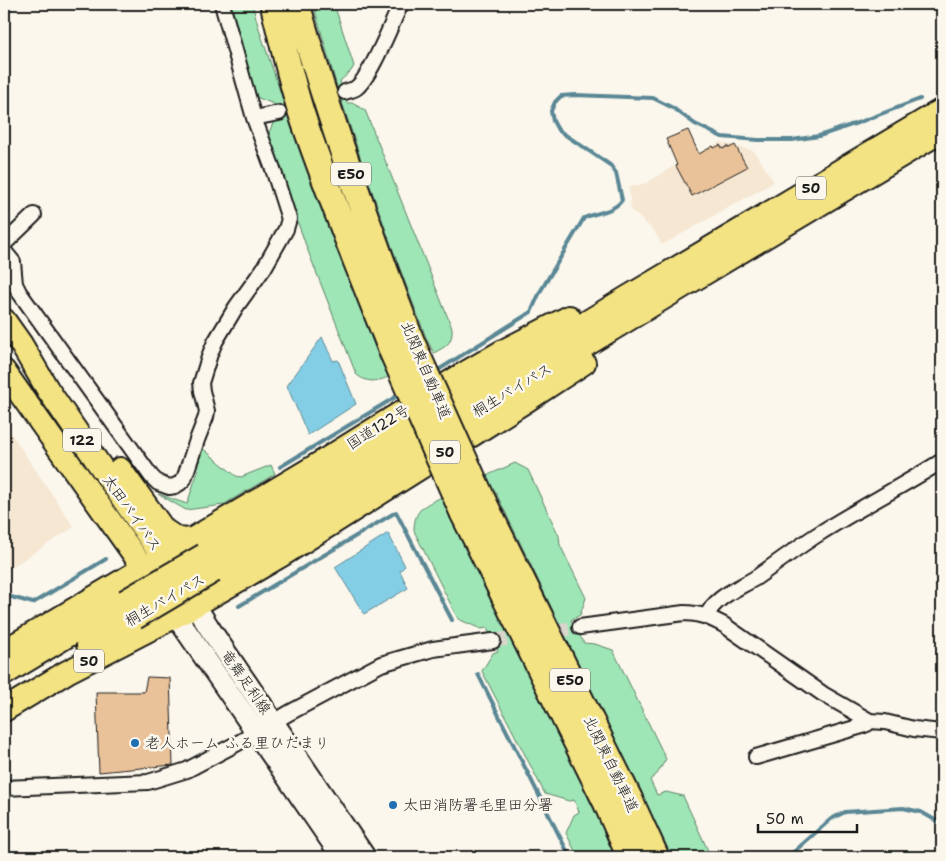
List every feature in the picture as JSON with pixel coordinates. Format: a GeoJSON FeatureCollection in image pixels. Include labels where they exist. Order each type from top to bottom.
{"type":"FeatureCollection","features":[{"type":"Feature","properties":{"kind":"highway"},"geometry":{"type":"LineString","coordinates":[[264,4],[292,80]]}},
{"type":"Feature","properties":{"kind":"highway","name":"北関東自動車道"},"geometry":{"type":"LineString","coordinates":[[273,4],[292,80],[334,208],[402,346],[630,857]]}},
{"type":"Feature","properties":{"kind":"highway","name":"北関東自動車道"},"geometry":{"type":"LineString","coordinates":[[297,4],[313,61],[368,224],[402,346]]}},
{"type":"Feature","properties":{"kind":"highway","name":"桐生バイパス"},"geometry":{"type":"LineString","coordinates":[[682,275],[942,110]]}},
{"type":"Feature","properties":{"kind":"highway","name":"桐生バイパス"},"geometry":{"type":"LineString","coordinates":[[4,696],[130,610],[204,555],[682,275],[942,131]]}},
{"type":"Feature","properties":{"kind":"highway","name":"国道122号"},"geometry":{"type":"LineString","coordinates":[[4,651],[153,563],[204,555],[312,468],[503,351],[615,294],[682,275]]}},
{"type":"Feature","properties":{"kind":"highway","name":"50"},"geometry":{"type":"LineString","coordinates":[[4,710],[67,672],[186,611],[222,590],[299,544],[526,401],[648,322],[682,275]]}},
{"type":"Feature","properties":{"kind":"highway","name":"太田バイパス"},"geometry":{"type":"LineString","coordinates":[[4,320],[21,344],[153,563],[186,611]]}},
{"type":"Feature","properties":{"kind":"highway"},"geometry":{"type":"LineString","coordinates":[[21,344],[57,382],[164,530],[176,538],[184,540],[204,555]]}},
{"type":"Feature","properties":{"kind":"highway","name":"太田バイパス"},"geometry":{"type":"LineString","coordinates":[[4,371],[153,563]]}},
{"type":"Feature","properties":{"kind":"highway","name":"北関東自動車道"},"geometry":{"type":"LineString","coordinates":[[474,508],[629,798],[656,857]]}},
{"type":"Feature","properties":{"kind":"highway","name":"桐生バイパス"},"geometry":{"type":"LineString","coordinates":[[4,674],[130,610]]}},
{"type":"Feature","properties":{"kind":"main road","name":"竜舞足利線"},"geometry":{"type":"LineString","coordinates":[[186,611],[210,629],[365,857]]}},
{"type":"Feature","properties":{"kind":"main road","name":"竜舞足利線"},"geometry":{"type":"LineString","coordinates":[[186,611],[256,732],[342,857]]}},
{"type":"Feature","properties":{"kind":"street"},"geometry":{"type":"LineString","coordinates":[[4,251],[13,262],[15,284],[19,292],[151,476],[158,483],[169,487],[180,484],[184,479],[206,417],[207,411],[202,383],[210,354],[236,307],[264,268],[289,219],[254,118],[222,4]]}},
{"type":"Feature","properties":{"kind":"street"},"geometry":{"type":"LineString","coordinates":[[345,92],[356,88],[364,80],[401,4]]}},
{"type":"Feature","properties":{"kind":"street"},"geometry":{"type":"LineString","coordinates":[[254,118],[279,113]]}},
{"type":"Feature","properties":{"kind":"street"},"geometry":{"type":"LineString","coordinates":[[4,244],[34,215]]}},
{"type":"Feature","properties":{"kind":"street"},"geometry":{"type":"LineString","coordinates":[[707,616],[709,610],[716,602],[820,533],[942,460]]}},
{"type":"Feature","properties":{"kind":"street"},"geometry":{"type":"LineString","coordinates":[[580,628],[684,613],[707,616],[724,625],[823,694],[870,721],[942,732]]}},
{"type":"Feature","properties":{"kind":"street"},"geometry":{"type":"LineString","coordinates":[[4,788],[148,782],[187,770],[381,664],[434,649],[493,641]]}},
{"type":"Feature","properties":{"kind":"street"},"geometry":{"type":"LineString","coordinates":[[756,757],[862,726],[870,721]]}},
{"type":"Feature","properties":{"kind":"shaded area"},"geometry":{"type":"Polygon","coordinates":[[[720,142],[754,151],[774,182],[662,245],[654,231],[631,210],[629,187],[646,183],[720,142]]]}},
{"type":"Feature","properties":{"kind":"shaded area"},"geometry":{"type":"Polygon","coordinates":[[[4,423],[74,527],[4,572],[4,423]]]}},
{"type":"Feature","properties":{"kind":"green space"},"geometry":{"type":"Polygon","coordinates":[[[231,4],[252,4],[289,117],[380,361],[386,359],[392,375],[369,381],[356,374],[308,251],[267,137],[274,121],[281,119],[276,105],[256,97],[231,4]]]}},
{"type":"Feature","properties":{"kind":"green space"},"geometry":{"type":"Polygon","coordinates":[[[313,4],[334,4],[354,66],[340,81],[347,103],[352,103],[365,110],[452,328],[450,341],[434,353],[427,340],[398,264],[363,166],[337,87],[313,4]]]}},
{"type":"Feature","properties":{"kind":"green space"},"geometry":{"type":"Polygon","coordinates":[[[201,447],[236,476],[241,477],[271,465],[275,474],[223,505],[186,510],[158,494],[187,504],[198,471],[201,447]]]}},
{"type":"Feature","properties":{"kind":"green space"},"geometry":{"type":"Polygon","coordinates":[[[515,463],[528,470],[559,536],[560,545],[586,598],[580,615],[571,620],[584,643],[595,644],[613,650],[666,759],[657,774],[650,780],[657,795],[666,792],[683,796],[711,857],[672,857],[495,491],[492,492],[486,476],[515,463]]]}},
{"type":"Feature","properties":{"kind":"green space"},"geometry":{"type":"Polygon","coordinates":[[[444,496],[450,514],[617,857],[578,857],[566,833],[574,815],[579,812],[574,800],[569,801],[545,794],[482,671],[493,653],[498,651],[487,628],[481,629],[458,619],[414,531],[418,512],[426,505],[444,496]]]}},
{"type":"Feature","properties":{"kind":"water"},"geometry":{"type":"Polygon","coordinates":[[[322,337],[333,361],[338,360],[356,404],[308,435],[287,386],[322,337]]]}},
{"type":"Feature","properties":{"kind":"water"},"geometry":{"type":"Polygon","coordinates":[[[388,533],[405,566],[400,571],[408,588],[364,614],[335,567],[388,533]]]}},
{"type":"Feature","properties":{"kind":"building"},"geometry":{"type":"Polygon","coordinates":[[[688,130],[699,154],[713,146],[714,148],[720,145],[723,149],[735,145],[747,167],[692,196],[676,166],[666,139],[688,130]]]}},
{"type":"Feature","properties":{"kind":"building","name":"老人ホーム ふる里ひだまり"},"geometry":{"type":"Polygon","coordinates":[[[147,677],[170,678],[173,765],[99,772],[96,692],[144,692],[147,677]]]}},
{"type":"Feature","properties":{"kind":"waterway"},"geometry":{"type":"LineString","coordinates":[[435,372],[531,312],[540,292],[584,218],[615,207],[622,200],[616,173],[610,165],[558,130],[553,121],[551,111],[555,102],[561,96],[653,98],[673,108],[695,124],[722,137],[758,140],[792,140],[819,136],[920,99]]}},
{"type":"Feature","properties":{"kind":"waterway"},"geometry":{"type":"LineString","coordinates":[[280,467],[402,393]]}},
{"type":"Feature","properties":{"kind":"waterway"},"geometry":{"type":"LineString","coordinates":[[239,606],[396,512],[452,620]]}},
{"type":"Feature","properties":{"kind":"waterway"},"geometry":{"type":"LineString","coordinates":[[4,595],[33,603],[106,559]]}},
{"type":"Feature","properties":{"kind":"waterway"},"geometry":{"type":"LineString","coordinates":[[478,674],[570,857]]}},
{"type":"Feature","properties":{"kind":"waterway"},"geometry":{"type":"LineString","coordinates":[[788,857],[831,819],[845,812],[903,808],[921,812],[942,824]]}},
{"type":"Feature","properties":{"kind":"tunnel"},"geometry":{"type":"LineString","coordinates":[[279,113],[345,92]]}},
{"type":"Feature","properties":{"kind":"tunnel"},"geometry":{"type":"LineString","coordinates":[[493,641],[580,627]]}},
{"type":"Feature","properties":{"kind":"place","name":"老人ホーム ふる里ひだまり"},"geometry":{"type":"Point","coordinates":[135,743]}},
{"type":"Feature","properties":{"kind":"place","name":"太田消防署毛里田分署"},"geometry":{"type":"Point","coordinates":[393,805]}}]}
